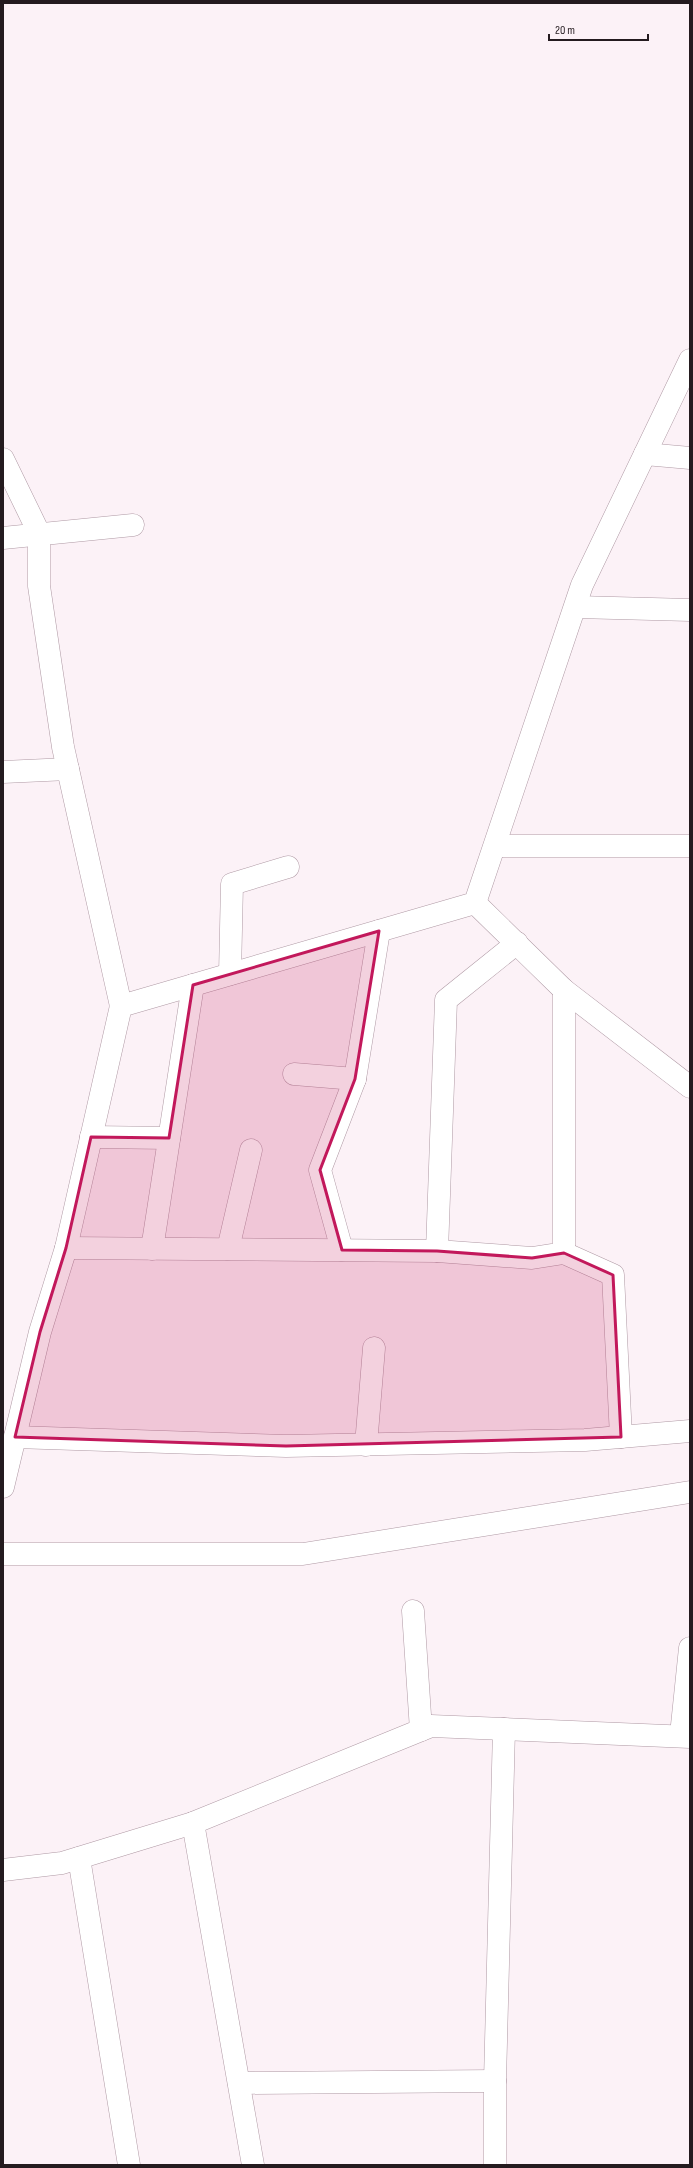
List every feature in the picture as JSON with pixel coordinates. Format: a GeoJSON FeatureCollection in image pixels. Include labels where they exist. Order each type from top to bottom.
{"type":"FeatureCollection","features":[{"type":"Feature","properties":{"kind":"street"},"geometry":{"type":"LineString","coordinates":[[475,903],[576,607],[582,585],[690,360]]}},
{"type":"Feature","properties":{"kind":"street"},"geometry":{"type":"LineString","coordinates":[[645,454],[690,458]]}},
{"type":"Feature","properties":{"kind":"street"},"geometry":{"type":"LineString","coordinates":[[3,459],[39,533],[40,586],[63,747],[121,1006],[66,1248],[40,1332],[3,1486]]}},
{"type":"Feature","properties":{"kind":"street"},"geometry":{"type":"LineString","coordinates":[[3,538],[39,533],[133,525]]}},
{"type":"Feature","properties":{"kind":"street"},"geometry":{"type":"LineString","coordinates":[[576,607],[690,610]]}},
{"type":"Feature","properties":{"kind":"street"},"geometry":{"type":"LineString","coordinates":[[3,772],[68,769]]}},
{"type":"Feature","properties":{"kind":"street"},"geometry":{"type":"LineString","coordinates":[[494,846],[690,846]]}},
{"type":"Feature","properties":{"kind":"street"},"geometry":{"type":"LineString","coordinates":[[230,974],[232,884],[288,867]]}},
{"type":"Feature","properties":{"kind":"street"},"geometry":{"type":"LineString","coordinates":[[121,1006],[475,903]]}},
{"type":"Feature","properties":{"kind":"street"},"geometry":{"type":"LineString","coordinates":[[475,903],[564,990],[690,1087]]}},
{"type":"Feature","properties":{"kind":"street"},"geometry":{"type":"LineString","coordinates":[[342,1250],[320,1170],[355,1079],[379,931]]}},
{"type":"Feature","properties":{"kind":"street"},"geometry":{"type":"LineString","coordinates":[[437,1251],[446,1000],[517,943]]}},
{"type":"Feature","properties":{"kind":"street"},"geometry":{"type":"LineString","coordinates":[[152,1249],[194,985]]}},
{"type":"Feature","properties":{"kind":"street"},"geometry":{"type":"LineString","coordinates":[[564,990],[564,1253]]}},
{"type":"Feature","properties":{"kind":"street"},"geometry":{"type":"LineString","coordinates":[[294,1074],[355,1079]]}},
{"type":"Feature","properties":{"kind":"street"},"geometry":{"type":"LineString","coordinates":[[91,1137],[169,1138]]}},
{"type":"Feature","properties":{"kind":"street"},"geometry":{"type":"LineString","coordinates":[[228,1250],[251,1150]]}},
{"type":"Feature","properties":{"kind":"street"},"geometry":{"type":"LineString","coordinates":[[66,1248],[437,1251],[532,1258],[564,1253],[613,1275],[621,1437]]}},
{"type":"Feature","properties":{"kind":"street"},"geometry":{"type":"LineString","coordinates":[[366,1445],[374,1348]]}},
{"type":"Feature","properties":{"kind":"street"},"geometry":{"type":"LineString","coordinates":[[15,1438],[286,1446],[585,1440],[690,1431]]}},
{"type":"Feature","properties":{"kind":"street"},"geometry":{"type":"LineString","coordinates":[[3,1554],[303,1554],[690,1492]]}},
{"type":"Feature","properties":{"kind":"street"},"geometry":{"type":"LineString","coordinates":[[413,1611],[421,1730]]}},
{"type":"Feature","properties":{"kind":"street"},"geometry":{"type":"LineString","coordinates":[[3,1870],[62,1863],[193,1823],[431,1726],[686,1736],[690,1648]]}},
{"type":"Feature","properties":{"kind":"street"},"geometry":{"type":"LineString","coordinates":[[495,2165],[495,2081],[504,1729]]}},
{"type":"Feature","properties":{"kind":"street"},"geometry":{"type":"LineString","coordinates":[[193,1823],[253,2165]]}},
{"type":"Feature","properties":{"kind":"street"},"geometry":{"type":"LineString","coordinates":[[78,1858],[129,2165]]}},
{"type":"Feature","properties":{"kind":"street"},"geometry":{"type":"LineString","coordinates":[[239,2082],[495,2081]]}},
{"type":"Feature","properties":{"kind":"highlighted area"},"geometry":{"type":"Polygon","coordinates":[[[379,931],[355,1079],[320,1170],[342,1250],[437,1251],[532,1258],[564,1253],[613,1275],[621,1437],[286,1446],[15,1437],[40,1332],[66,1248],[91,1137],[169,1138],[193,985],[379,931]]]}}]}
